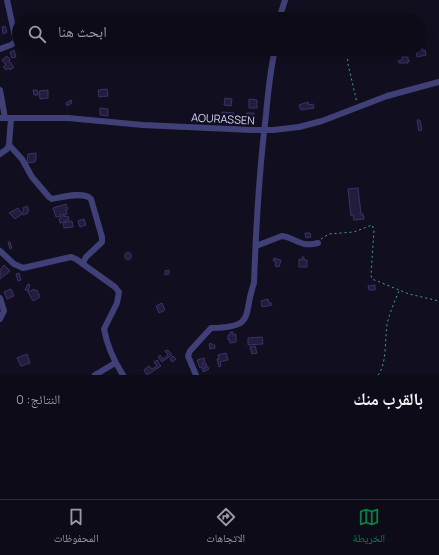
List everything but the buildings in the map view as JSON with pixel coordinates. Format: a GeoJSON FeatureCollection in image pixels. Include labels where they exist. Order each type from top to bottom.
{"type":"FeatureCollection","features":[{"type":"Feature","properties":{"kind":"street"},"geometry":{"type":"LineString","coordinates":[[7,0],[12,23]]}},
{"type":"Feature","properties":{"kind":"street"},"geometry":{"type":"LineString","coordinates":[[281,12],[285,0]]}},
{"type":"Feature","properties":{"kind":"street"},"geometry":{"type":"LineString","coordinates":[[0,49],[12,44]]}},
{"type":"Feature","properties":{"kind":"street"},"geometry":{"type":"LineString","coordinates":[[196,375],[188,356],[190,350],[211,328],[233,326],[243,322],[246,317],[254,283],[257,199],[268,87],[274,56]]}},
{"type":"Feature","properties":{"kind":"street","name":"AOURASSEN"},"geometry":{"type":"LineString","coordinates":[[6,118],[68,118],[143,125],[264,130],[305,125],[322,121],[387,96],[439,82]]}},
{"type":"Feature","properties":{"kind":"street"},"geometry":{"type":"LineString","coordinates":[[0,90],[6,118],[9,145],[22,159],[32,178],[52,199],[73,195],[87,195],[91,198],[102,237],[102,242],[86,257],[82,263]]}},
{"type":"Feature","properties":{"kind":"street"},"geometry":{"type":"LineString","coordinates":[[0,154],[7,149],[9,145]]}},
{"type":"Feature","properties":{"kind":"street"},"geometry":{"type":"LineString","coordinates":[[256,246],[282,236],[304,244],[310,245],[318,243]]}},
{"type":"Feature","properties":{"kind":"street"},"geometry":{"type":"LineString","coordinates":[[0,261],[2,254],[14,264],[23,268],[71,257],[111,282],[118,290],[119,296],[104,329],[108,344],[123,375]]}},
{"type":"Feature","properties":{"kind":"street"},"geometry":{"type":"LineString","coordinates":[[0,298],[4,311],[0,318]]}},
{"type":"Feature","properties":{"kind":"street"},"geometry":{"type":"LineString","coordinates":[[95,375],[116,362]]}},
{"type":"Feature","properties":{"kind":"path"},"geometry":{"type":"LineString","coordinates":[[347,56],[358,107]]}},
{"type":"Feature","properties":{"kind":"path"},"geometry":{"type":"LineString","coordinates":[[318,243],[329,234],[354,232],[372,225],[374,230],[371,277],[376,281],[418,297],[439,301]]}},
{"type":"Feature","properties":{"kind":"path"},"geometry":{"type":"LineString","coordinates":[[378,375],[386,345],[388,322],[399,290]]}}]}
